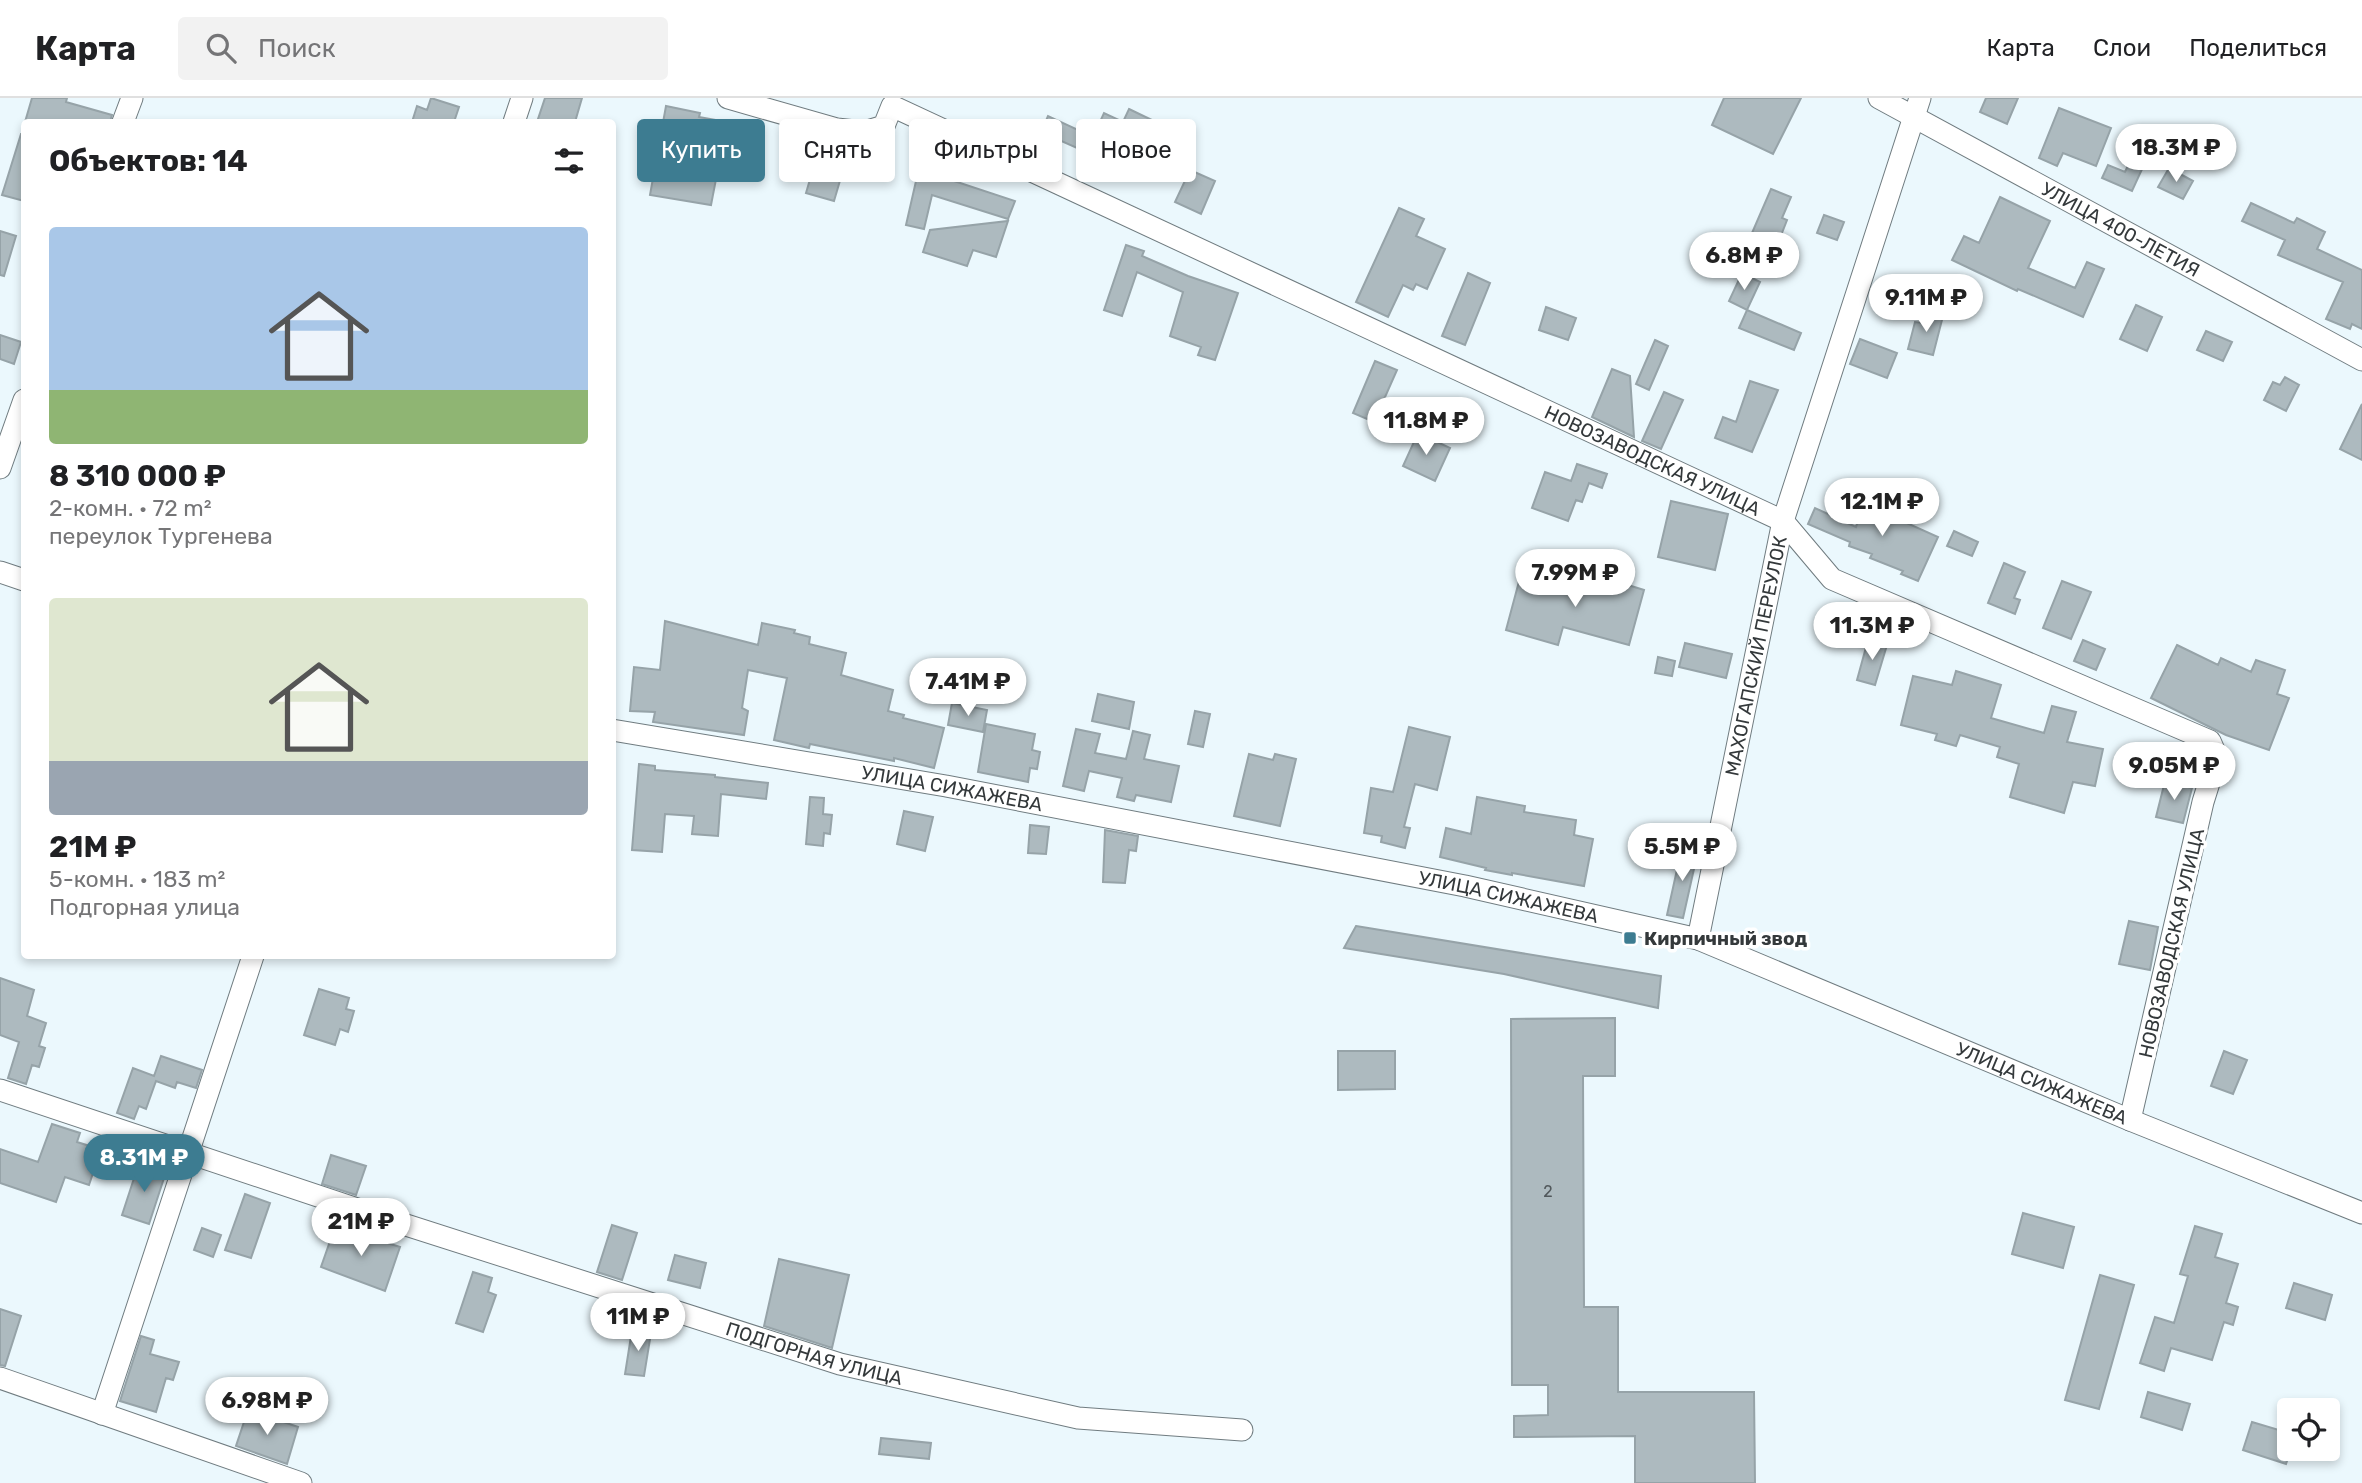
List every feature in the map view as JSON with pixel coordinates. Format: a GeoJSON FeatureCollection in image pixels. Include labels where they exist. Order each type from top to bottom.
{"type":"FeatureCollection","features":[{"type":"Feature","properties":{"kind":"street"},"geometry":{"type":"LineString","coordinates":[[124,119],[132,98]]}},
{"type":"Feature","properties":{"kind":"street"},"geometry":{"type":"LineString","coordinates":[[515,119],[522,98]]}},
{"type":"Feature","properties":{"kind":"street","name":"НОВОЗАВОДСКАЯ УЛИЦА"},"geometry":{"type":"LineString","coordinates":[[728,98],[837,129],[864,132],[884,126],[893,102],[1783,521],[1832,579],[2210,741],[2217,757],[2203,802],[2130,1120]]}},
{"type":"Feature","properties":{"kind":"street","name":"УЛИЦА 400-ЛЕТИЯ"},"geometry":{"type":"LineString","coordinates":[[1879,98],[1917,108],[2362,360]]}},
{"type":"Feature","properties":{"kind":"street","name":"МАХОГАПСКИЙ ПЕРЕУЛОК"},"geometry":{"type":"LineString","coordinates":[[1698,939],[1783,521],[1917,108]]}},
{"type":"Feature","properties":{"kind":"street"},"geometry":{"type":"LineString","coordinates":[[0,468],[21,408]]}},
{"type":"Feature","properties":{"kind":"street"},"geometry":{"type":"LineString","coordinates":[[0,572],[21,579]]}},
{"type":"Feature","properties":{"kind":"street","name":"УЛИЦА СИЖАЖЕВА"},"geometry":{"type":"LineString","coordinates":[[616,731],[1069,809],[1465,886],[1698,939],[2130,1120],[2362,1213]]}},
{"type":"Feature","properties":{"kind":"street"},"geometry":{"type":"LineString","coordinates":[[102,1414],[252,959]]}},
{"type":"Feature","properties":{"kind":"street","name":"ПОДГОРНАЯ УЛИЦА"},"geometry":{"type":"LineString","coordinates":[[0,1090],[840,1364],[1078,1418],[1242,1430]]}},
{"type":"Feature","properties":{"kind":"street"},"geometry":{"type":"LineString","coordinates":[[0,1378],[301,1483]]}},
{"type":"Feature","properties":{"kind":"building"},"geometry":{"type":"Polygon","coordinates":[[[32,98],[67,98],[66,102],[112,115],[111,119],[26,119],[32,98]]]}},
{"type":"Feature","properties":{"kind":"building"},"geometry":{"type":"Polygon","coordinates":[[[431,98],[459,107],[455,119],[413,119],[417,106],[427,110],[431,98]]]}},
{"type":"Feature","properties":{"kind":"building"},"geometry":{"type":"Polygon","coordinates":[[[545,98],[582,98],[576,119],[538,119],[545,98]]]}},
{"type":"Feature","properties":{"kind":"building"},"geometry":{"type":"Polygon","coordinates":[[[1724,98],[1801,98],[1773,154],[1712,125],[1724,98]]]}},
{"type":"Feature","properties":{"kind":"building"},"geometry":{"type":"Polygon","coordinates":[[[1986,98],[2018,98],[2007,124],[1980,112],[1986,98]]]}},
{"type":"Feature","properties":{"kind":"building"},"geometry":{"type":"Polygon","coordinates":[[[666,106],[700,113],[699,117],[710,119],[664,119],[666,106]]]}},
{"type":"Feature","properties":{"kind":"building"},"geometry":{"type":"Polygon","coordinates":[[[2059,108],[2111,128],[2096,166],[2063,153],[2057,166],[2039,158],[2059,108]]]}},
{"type":"Feature","properties":{"kind":"building"},"geometry":{"type":"Polygon","coordinates":[[[1129,109],[1150,119],[1124,119],[1129,109]]]}},
{"type":"Feature","properties":{"kind":"building"},"geometry":{"type":"Polygon","coordinates":[[[1104,113],[1117,119],[1101,119],[1104,113]]]}},
{"type":"Feature","properties":{"kind":"building"},"geometry":{"type":"Polygon","coordinates":[[[1062,123],[1076,129],[1076,148],[1062,141],[1062,123]]]}},
{"type":"Feature","properties":{"kind":"building"},"geometry":{"type":"Polygon","coordinates":[[[21,134],[21,200],[2,195],[21,134]]]}},
{"type":"Feature","properties":{"kind":"building"},"geometry":{"type":"Polygon","coordinates":[[[2130,161],[2143,167],[2132,191],[2102,178],[2108,165],[2125,172],[2130,161]]]}},
{"type":"Feature","properties":{"kind":"building"},"geometry":{"type":"Polygon","coordinates":[[[2169,168],[2193,181],[2183,199],[2158,187],[2169,168]]]}},
{"type":"Feature","properties":{"kind":"building"},"geometry":{"type":"Polygon","coordinates":[[[1196,173],[1215,181],[1201,214],[1175,202],[1184,182],[1196,182],[1196,173]]]}},
{"type":"Feature","properties":{"kind":"building"},"geometry":{"type":"Polygon","coordinates":[[[652,182],[715,182],[711,205],[650,195],[652,182]]]}},
{"type":"Feature","properties":{"kind":"building"},"geometry":{"type":"Polygon","coordinates":[[[809,182],[840,182],[834,201],[806,193],[809,182]]]}},
{"type":"Feature","properties":{"kind":"building"},"geometry":{"type":"Polygon","coordinates":[[[916,182],[957,182],[1015,201],[1008,219],[932,195],[924,229],[906,225],[916,182]]]}},
{"type":"Feature","properties":{"kind":"building"},"geometry":{"type":"Polygon","coordinates":[[[1771,189],[1791,197],[1782,218],[1787,220],[1780,238],[1773,235],[1768,247],[1749,240],[1771,189]]]}},
{"type":"Feature","properties":{"kind":"building"},"geometry":{"type":"Polygon","coordinates":[[[2000,197],[2050,221],[2028,268],[2075,288],[2087,262],[2104,269],[2083,317],[2018,289],[2017,291],[1952,260],[1964,236],[1979,243],[2000,197]]]}},
{"type":"Feature","properties":{"kind":"building"},"geometry":{"type":"Polygon","coordinates":[[[2251,203],[2294,223],[2297,218],[2325,232],[2317,249],[2362,270],[2362,329],[2352,324],[2350,329],[2326,319],[2343,282],[2278,255],[2285,240],[2242,221],[2251,203]]]}},
{"type":"Feature","properties":{"kind":"building"},"geometry":{"type":"Polygon","coordinates":[[[1399,208],[1424,219],[1416,236],[1445,249],[1427,289],[1416,284],[1413,290],[1403,285],[1388,317],[1356,302],[1399,208]]]}},
{"type":"Feature","properties":{"kind":"building"},"geometry":{"type":"Polygon","coordinates":[[[1824,215],[1844,222],[1837,240],[1817,233],[1824,215]]]}},
{"type":"Feature","properties":{"kind":"building"},"geometry":{"type":"Polygon","coordinates":[[[1008,221],[996,257],[973,250],[967,266],[923,252],[930,230],[1008,221]]]}},
{"type":"Feature","properties":{"kind":"building"},"geometry":{"type":"Polygon","coordinates":[[[0,231],[16,236],[4,276],[0,275],[0,231]]]}},
{"type":"Feature","properties":{"kind":"building"},"geometry":{"type":"Polygon","coordinates":[[[1126,245],[1144,251],[1142,256],[1188,276],[1238,293],[1215,360],[1198,355],[1201,347],[1170,336],[1183,292],[1137,272],[1122,316],[1104,310],[1126,245]]]}},
{"type":"Feature","properties":{"kind":"building"},"geometry":{"type":"Polygon","coordinates":[[[1468,273],[1490,283],[1465,345],[1442,336],[1468,273]]]}},
{"type":"Feature","properties":{"kind":"building"},"geometry":{"type":"Polygon","coordinates":[[[1742,273],[1760,282],[1747,310],[1729,301],[1742,273]]]}},
{"type":"Feature","properties":{"kind":"building"},"geometry":{"type":"Polygon","coordinates":[[[2136,305],[2162,317],[2147,351],[2120,339],[2136,305]]]}},
{"type":"Feature","properties":{"kind":"building"},"geometry":{"type":"Polygon","coordinates":[[[1546,307],[1576,318],[1568,340],[1539,330],[1546,307]]]}},
{"type":"Feature","properties":{"kind":"building"},"geometry":{"type":"Polygon","coordinates":[[[1747,310],[1801,333],[1794,350],[1739,328],[1747,310]]]}},
{"type":"Feature","properties":{"kind":"building"},"geometry":{"type":"Polygon","coordinates":[[[1925,311],[1943,316],[1933,355],[1908,349],[1915,322],[1922,323],[1925,311]]]}},
{"type":"Feature","properties":{"kind":"building"},"geometry":{"type":"Polygon","coordinates":[[[2206,331],[2232,342],[2223,361],[2197,350],[2206,331]]]}},
{"type":"Feature","properties":{"kind":"building"},"geometry":{"type":"Polygon","coordinates":[[[0,335],[21,342],[14,364],[0,359],[0,335]]]}},
{"type":"Feature","properties":{"kind":"building"},"geometry":{"type":"Polygon","coordinates":[[[1860,339],[1897,353],[1887,378],[1850,364],[1860,339]]]}},
{"type":"Feature","properties":{"kind":"building"},"geometry":{"type":"Polygon","coordinates":[[[1655,340],[1668,346],[1649,390],[1636,384],[1655,340]]]}},
{"type":"Feature","properties":{"kind":"building"},"geometry":{"type":"Polygon","coordinates":[[[1375,361],[1397,370],[1374,422],[1353,413],[1375,361]]]}},
{"type":"Feature","properties":{"kind":"building"},"geometry":{"type":"Polygon","coordinates":[[[1612,369],[1630,376],[1634,437],[1592,417],[1612,369]]]}},
{"type":"Feature","properties":{"kind":"building"},"geometry":{"type":"Polygon","coordinates":[[[2285,377],[2299,385],[2286,411],[2264,400],[2273,382],[2280,385],[2285,377]]]}},
{"type":"Feature","properties":{"kind":"building"},"geometry":{"type":"Polygon","coordinates":[[[1750,381],[1778,390],[1752,452],[1715,438],[1723,417],[1736,422],[1750,381]]]}},
{"type":"Feature","properties":{"kind":"building"},"geometry":{"type":"Polygon","coordinates":[[[1664,392],[1683,400],[1661,449],[1642,441],[1664,392]]]}},
{"type":"Feature","properties":{"kind":"building"},"geometry":{"type":"Polygon","coordinates":[[[2362,404],[2362,460],[2340,449],[2362,404]]]}},
{"type":"Feature","properties":{"kind":"building"},"geometry":{"type":"Polygon","coordinates":[[[1418,433],[1450,448],[1435,481],[1403,466],[1418,433]]]}},
{"type":"Feature","properties":{"kind":"building"},"geometry":{"type":"Polygon","coordinates":[[[1577,464],[1607,474],[1602,488],[1589,483],[1582,502],[1576,500],[1568,521],[1532,508],[1545,472],[1571,481],[1577,464]]]}},
{"type":"Feature","properties":{"kind":"building"},"geometry":{"type":"Polygon","coordinates":[[[1865,500],[1884,507],[1882,512],[1938,537],[1918,581],[1901,574],[1903,571],[1870,558],[1872,554],[1849,546],[1850,542],[1808,524],[1815,508],[1856,527],[1865,500]]]}},
{"type":"Feature","properties":{"kind":"building"},"geometry":{"type":"Polygon","coordinates":[[[1671,501],[1728,514],[1715,570],[1658,557],[1671,501]]]}},
{"type":"Feature","properties":{"kind":"building"},"geometry":{"type":"Polygon","coordinates":[[[1954,531],[1978,542],[1972,556],[1947,546],[1954,531]]]}},
{"type":"Feature","properties":{"kind":"building"},"geometry":{"type":"Polygon","coordinates":[[[2004,563],[2025,572],[2014,598],[2020,600],[2015,614],[1988,603],[2004,563]]]}},
{"type":"Feature","properties":{"kind":"building"},"geometry":{"type":"Polygon","coordinates":[[[1586,572],[1644,590],[1629,645],[1563,627],[1558,645],[1506,630],[1521,574],[1581,590],[1586,572]]]}},
{"type":"Feature","properties":{"kind":"building"},"geometry":{"type":"Polygon","coordinates":[[[2062,581],[2091,592],[2071,639],[2043,628],[2062,581]]]}},
{"type":"Feature","properties":{"kind":"building"},"geometry":{"type":"Polygon","coordinates":[[[665,621],[758,645],[762,623],[795,630],[794,633],[810,637],[809,644],[846,653],[841,675],[893,690],[888,711],[904,715],[903,718],[944,728],[934,768],[894,758],[894,761],[810,744],[809,748],[774,740],[787,678],[748,670],[742,708],[748,711],[744,735],[653,722],[655,712],[630,711],[634,667],[660,670],[665,621]]]}},
{"type":"Feature","properties":{"kind":"building"},"geometry":{"type":"Polygon","coordinates":[[[1868,640],[1887,645],[1875,685],[1857,680],[1868,640]]]}},
{"type":"Feature","properties":{"kind":"building"},"geometry":{"type":"Polygon","coordinates":[[[2083,640],[2105,649],[2096,670],[2074,661],[2083,640]]]}},
{"type":"Feature","properties":{"kind":"building"},"geometry":{"type":"Polygon","coordinates":[[[1685,643],[1732,654],[1726,678],[1679,667],[1685,643]]]}},
{"type":"Feature","properties":{"kind":"building"},"geometry":{"type":"Polygon","coordinates":[[[2177,645],[2218,665],[2221,658],[2251,672],[2256,660],[2285,670],[2277,694],[2289,698],[2269,750],[2226,735],[2151,698],[2177,645]]]}},
{"type":"Feature","properties":{"kind":"building"},"geometry":{"type":"Polygon","coordinates":[[[1658,657],[1675,661],[1672,676],[1655,673],[1658,657]]]}},
{"type":"Feature","properties":{"kind":"building"},"geometry":{"type":"Polygon","coordinates":[[[1956,671],[2001,685],[1991,718],[2044,733],[2052,706],[2076,712],[2067,742],[2103,749],[2095,786],[2073,782],[2064,813],[2010,797],[2019,764],[1997,757],[2000,747],[1960,735],[1956,746],[1935,740],[1937,734],[1901,725],[1913,676],[1952,685],[1956,671]]]}},
{"type":"Feature","properties":{"kind":"building"},"geometry":{"type":"Polygon","coordinates":[[[1098,694],[1134,702],[1129,729],[1092,721],[1098,694]]]}},
{"type":"Feature","properties":{"kind":"building"},"geometry":{"type":"Polygon","coordinates":[[[952,703],[987,710],[983,732],[948,725],[952,703]]]}},
{"type":"Feature","properties":{"kind":"building"},"geometry":{"type":"Polygon","coordinates":[[[1195,711],[1210,714],[1203,747],[1188,744],[1195,711]]]}},
{"type":"Feature","properties":{"kind":"building"},"geometry":{"type":"Polygon","coordinates":[[[986,724],[1035,734],[1032,750],[1040,752],[1037,769],[1030,768],[1028,782],[978,772],[986,724]]]}},
{"type":"Feature","properties":{"kind":"building"},"geometry":{"type":"Polygon","coordinates":[[[1409,727],[1450,737],[1437,790],[1415,784],[1404,827],[1410,828],[1405,848],[1381,842],[1382,836],[1364,833],[1371,788],[1393,792],[1409,727]]]}},
{"type":"Feature","properties":{"kind":"building"},"geometry":{"type":"Polygon","coordinates":[[[1076,729],[1100,734],[1095,753],[1126,759],[1133,731],[1150,735],[1144,759],[1179,766],[1171,802],[1136,795],[1134,801],[1117,797],[1122,778],[1089,771],[1084,791],[1063,786],[1076,729]]]}},
{"type":"Feature","properties":{"kind":"building"},"geometry":{"type":"Polygon","coordinates":[[[1249,754],[1273,760],[1275,754],[1296,759],[1280,826],[1234,816],[1249,754]]]}},
{"type":"Feature","properties":{"kind":"building"},"geometry":{"type":"Polygon","coordinates":[[[639,764],[655,766],[655,770],[768,783],[766,799],[721,794],[718,836],[692,834],[694,816],[665,814],[662,852],[632,850],[639,764]]]}},
{"type":"Feature","properties":{"kind":"building"},"geometry":{"type":"Polygon","coordinates":[[[2165,781],[2192,788],[2183,823],[2156,817],[2165,781]]]}},
{"type":"Feature","properties":{"kind":"building"},"geometry":{"type":"Polygon","coordinates":[[[810,797],[824,798],[823,814],[832,815],[830,834],[824,833],[823,846],[806,844],[810,797]]]}},
{"type":"Feature","properties":{"kind":"building"},"geometry":{"type":"Polygon","coordinates":[[[1477,797],[1525,806],[1524,812],[1576,820],[1574,835],[1593,839],[1584,886],[1485,870],[1486,868],[1440,857],[1446,828],[1471,834],[1477,797]]]}},
{"type":"Feature","properties":{"kind":"building"},"geometry":{"type":"Polygon","coordinates":[[[904,811],[933,817],[925,851],[897,844],[904,811]]]}},
{"type":"Feature","properties":{"kind":"building"},"geometry":{"type":"Polygon","coordinates":[[[1030,825],[1049,827],[1046,854],[1028,853],[1030,825]]]}},
{"type":"Feature","properties":{"kind":"building"},"geometry":{"type":"Polygon","coordinates":[[[1105,830],[1138,836],[1136,851],[1129,850],[1125,883],[1103,882],[1105,830]]]}},
{"type":"Feature","properties":{"kind":"building"},"geometry":{"type":"Polygon","coordinates":[[[1682,847],[1698,851],[1683,918],[1667,915],[1682,847]]]}},
{"type":"Feature","properties":{"kind":"building"},"geometry":{"type":"Polygon","coordinates":[[[2129,921],[2158,927],[2150,970],[2119,964],[2129,921]]]}},
{"type":"Feature","properties":{"kind":"building"},"geometry":{"type":"Polygon","coordinates":[[[1356,926],[1661,976],[1658,1008],[1504,974],[1344,948],[1356,926]]]}},
{"type":"Feature","properties":{"kind":"building"},"geometry":{"type":"Polygon","coordinates":[[[0,978],[34,990],[27,1016],[46,1023],[39,1046],[45,1048],[39,1067],[32,1065],[26,1084],[8,1078],[19,1042],[0,1035],[0,978]]]}},
{"type":"Feature","properties":{"kind":"building"},"geometry":{"type":"Polygon","coordinates":[[[319,989],[349,998],[346,1009],[354,1011],[348,1032],[340,1029],[335,1045],[304,1035],[319,989]]]}},
{"type":"Feature","properties":{"kind":"building"},"geometry":{"type":"Polygon","coordinates":[[[1615,1018],[1615,1076],[1583,1076],[1584,1307],[1618,1307],[1618,1392],[1754,1392],[1755,1483],[1635,1483],[1635,1436],[1514,1437],[1514,1416],[1548,1415],[1548,1385],[1512,1385],[1511,1019],[1615,1018]]]}},
{"type":"Feature","properties":{"kind":"building"},"geometry":{"type":"Polygon","coordinates":[[[1338,1051],[1395,1051],[1395,1089],[1338,1090],[1338,1051]]]}},
{"type":"Feature","properties":{"kind":"building"},"geometry":{"type":"Polygon","coordinates":[[[2224,1051],[2247,1060],[2233,1094],[2211,1086],[2224,1051]]]}},
{"type":"Feature","properties":{"kind":"building"},"geometry":{"type":"Polygon","coordinates":[[[161,1056],[202,1070],[196,1088],[177,1082],[175,1088],[156,1081],[146,1109],[139,1106],[134,1119],[117,1113],[133,1068],[154,1076],[161,1056]]]}},
{"type":"Feature","properties":{"kind":"building"},"geometry":{"type":"Polygon","coordinates":[[[52,1124],[80,1133],[77,1142],[112,1153],[106,1171],[95,1167],[89,1185],[65,1177],[56,1202],[0,1183],[0,1149],[38,1162],[52,1124]]]}},
{"type":"Feature","properties":{"kind":"building"},"geometry":{"type":"Polygon","coordinates":[[[331,1155],[366,1166],[356,1195],[322,1184],[331,1155]]]}},
{"type":"Feature","properties":{"kind":"building"},"geometry":{"type":"Polygon","coordinates":[[[139,1163],[166,1172],[149,1224],[122,1215],[139,1163]]]}},
{"type":"Feature","properties":{"kind":"building"},"geometry":{"type":"Polygon","coordinates":[[[245,1194],[270,1203],[251,1258],[225,1250],[245,1194]]]}},
{"type":"Feature","properties":{"kind":"building"},"geometry":{"type":"Polygon","coordinates":[[[2023,1213],[2074,1227],[2063,1268],[2012,1254],[2023,1213]]]}},
{"type":"Feature","properties":{"kind":"building"},"geometry":{"type":"Polygon","coordinates":[[[612,1225],[637,1233],[622,1280],[597,1272],[612,1225]]]}},
{"type":"Feature","properties":{"kind":"building"},"geometry":{"type":"Polygon","coordinates":[[[2195,1226],[2222,1234],[2215,1257],[2238,1264],[2226,1303],[2238,1307],[2233,1325],[2224,1322],[2212,1360],[2171,1348],[2164,1371],[2140,1363],[2155,1317],[2174,1323],[2188,1276],[2180,1274],[2195,1226]]]}},
{"type":"Feature","properties":{"kind":"building"},"geometry":{"type":"Polygon","coordinates":[[[335,1227],[400,1247],[385,1291],[321,1267],[335,1227]]]}},
{"type":"Feature","properties":{"kind":"building"},"geometry":{"type":"Polygon","coordinates":[[[202,1228],[221,1235],[213,1257],[194,1250],[202,1228]]]}},
{"type":"Feature","properties":{"kind":"building"},"geometry":{"type":"Polygon","coordinates":[[[675,1255],[706,1263],[700,1288],[668,1280],[675,1255]]]}},
{"type":"Feature","properties":{"kind":"building"},"geometry":{"type":"Polygon","coordinates":[[[779,1259],[849,1275],[832,1348],[764,1326],[779,1259]]]}},
{"type":"Feature","properties":{"kind":"building"},"geometry":{"type":"Polygon","coordinates":[[[473,1272],[492,1278],[488,1292],[496,1295],[483,1332],[456,1323],[473,1272]]]}},
{"type":"Feature","properties":{"kind":"building"},"geometry":{"type":"Polygon","coordinates":[[[2100,1275],[2134,1285],[2099,1409],[2065,1400],[2100,1275]]]}},
{"type":"Feature","properties":{"kind":"building"},"geometry":{"type":"Polygon","coordinates":[[[2294,1283],[2332,1295],[2325,1320],[2286,1308],[2294,1283]]]}},
{"type":"Feature","properties":{"kind":"building"},"geometry":{"type":"Polygon","coordinates":[[[0,1309],[21,1316],[5,1366],[0,1365],[0,1309]]]}},
{"type":"Feature","properties":{"kind":"building"},"geometry":{"type":"Polygon","coordinates":[[[632,1330],[651,1333],[644,1376],[625,1374],[632,1330]]]}},
{"type":"Feature","properties":{"kind":"building"},"geometry":{"type":"Polygon","coordinates":[[[141,1336],[154,1340],[150,1354],[179,1362],[173,1380],[166,1378],[156,1412],[120,1401],[141,1336]]]}},
{"type":"Feature","properties":{"kind":"building"},"geometry":{"type":"Polygon","coordinates":[[[2148,1392],[2190,1404],[2182,1430],[2141,1417],[2148,1392]]]}},
{"type":"Feature","properties":{"kind":"building"},"geometry":{"type":"Polygon","coordinates":[[[248,1410],[298,1427],[287,1464],[236,1446],[248,1410]]]}},
{"type":"Feature","properties":{"kind":"building"},"geometry":{"type":"Polygon","coordinates":[[[2252,1422],[2277,1429],[2277,1461],[2287,1461],[2286,1464],[2243,1450],[2252,1422]]]}},
{"type":"Feature","properties":{"kind":"building"},"geometry":{"type":"Polygon","coordinates":[[[881,1438],[931,1443],[929,1459],[879,1454],[881,1438]]]}},
{"type":"Feature","properties":{"kind":"place","name":"Кирпичный звод"},"geometry":{"type":"Point","coordinates":[1630,938]}}]}
